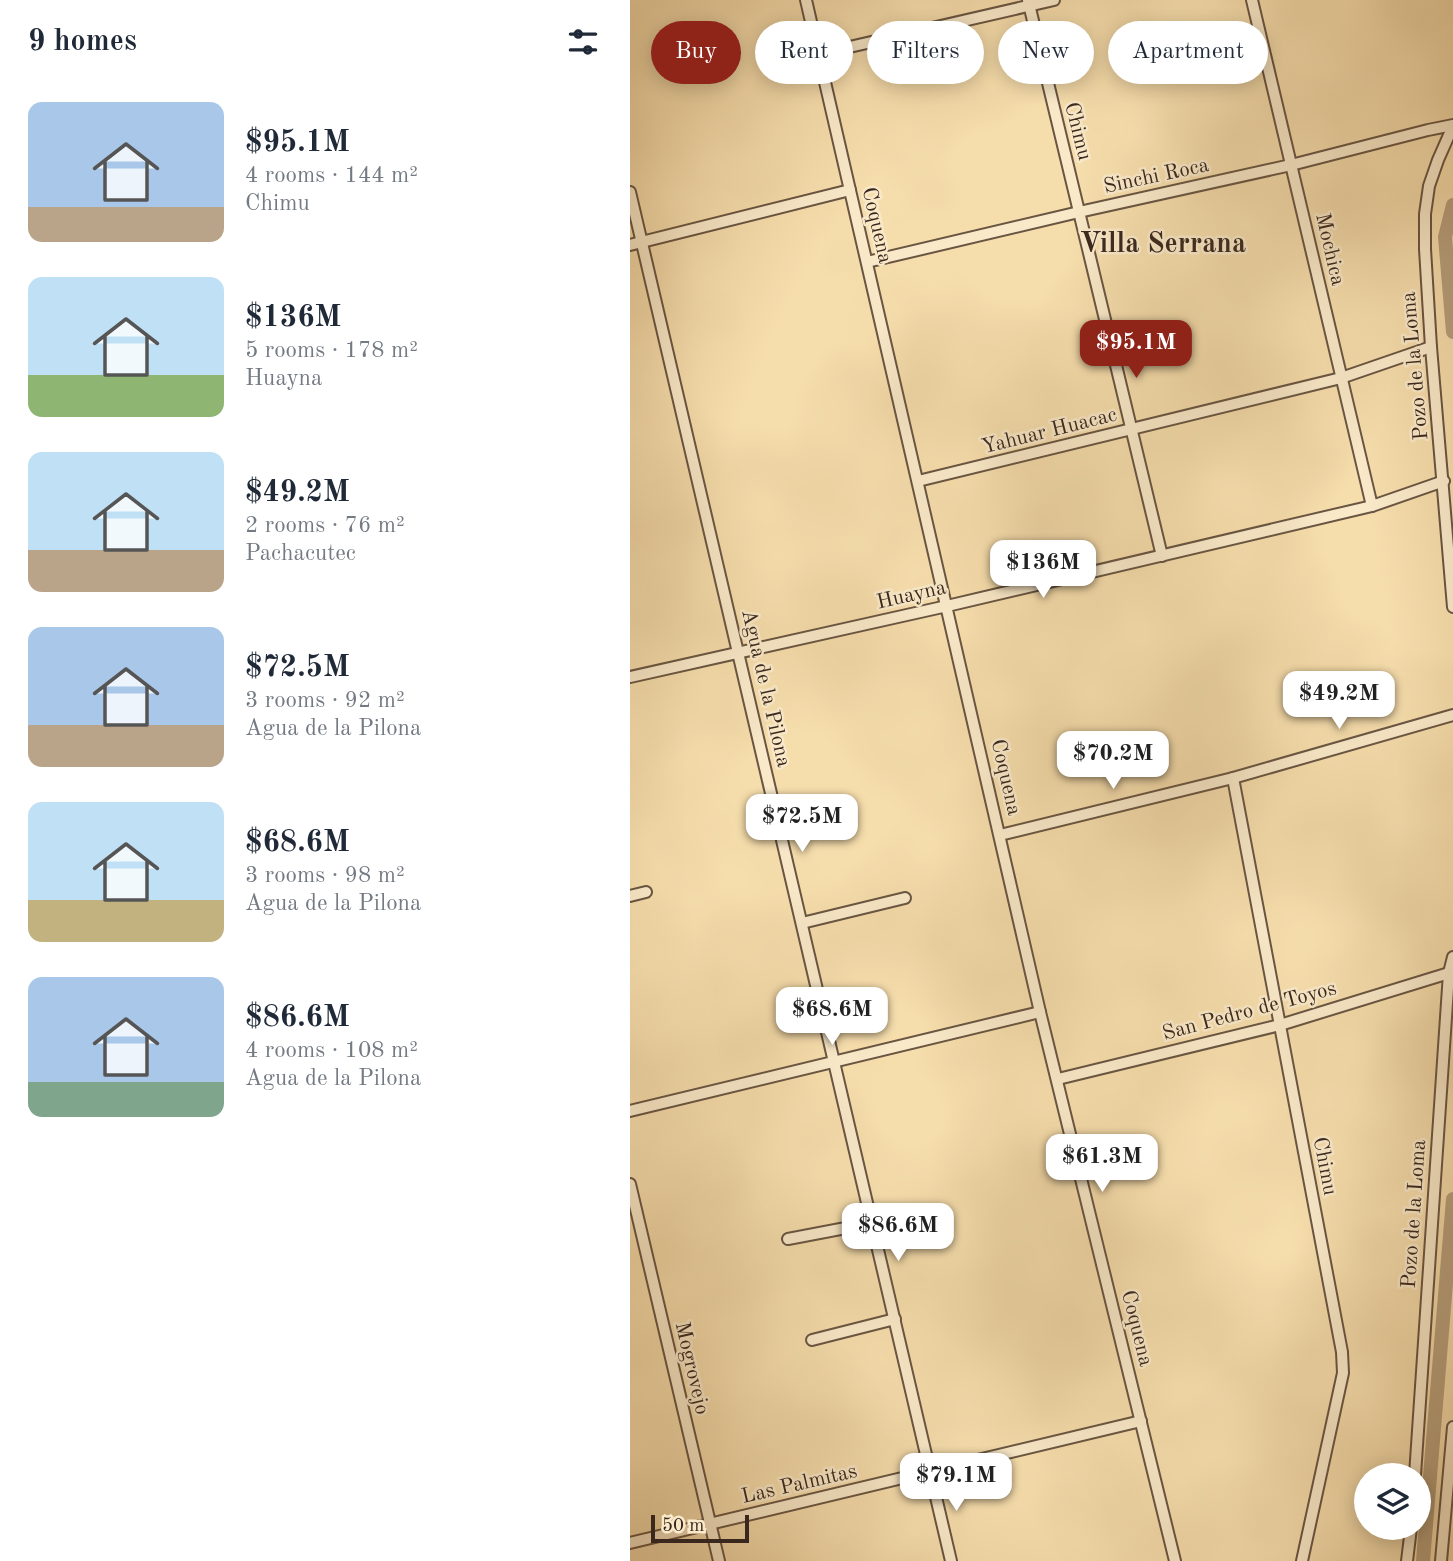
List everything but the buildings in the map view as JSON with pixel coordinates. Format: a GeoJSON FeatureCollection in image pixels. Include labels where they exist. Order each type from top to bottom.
{"type":"FeatureCollection","features":[{"type":"Feature","properties":{"kind":"street","name":"Coquena"},"geometry":{"type":"LineString","coordinates":[[806,0],[811,21]]}},
{"type":"Feature","properties":{"kind":"street"},"geometry":{"type":"LineString","coordinates":[[853,46],[1029,3],[1054,0]]}},
{"type":"Feature","properties":{"kind":"street","name":"Mochica"},"geometry":{"type":"LineString","coordinates":[[1252,0],[1372,506]]}},
{"type":"Feature","properties":{"kind":"street","name":"Chimu"},"geometry":{"type":"LineString","coordinates":[[1029,3],[1162,556]]}},
{"type":"Feature","properties":{"kind":"street","name":"Coquena"},"geometry":{"type":"LineString","coordinates":[[826,84],[1040,1012],[1175,1561]]}},
{"type":"Feature","properties":{"kind":"street","name":"Sinchi Roca"},"geometry":{"type":"LineString","coordinates":[[867,262],[1453,125]]}},
{"type":"Feature","properties":{"kind":"street","name":"Pozo de la Loma"},"geometry":{"type":"LineString","coordinates":[[1453,125],[1437,160],[1429,186],[1425,214],[1431,347],[1453,607]]}},
{"type":"Feature","properties":{"kind":"street"},"geometry":{"type":"LineString","coordinates":[[630,245],[850,190]]}},
{"type":"Feature","properties":{"kind":"street","name":"Agua de la Pilona"},"geometry":{"type":"LineString","coordinates":[[630,192],[951,1561]]}},
{"type":"Feature","properties":{"kind":"street","name":"Yahuar Huacac"},"geometry":{"type":"LineString","coordinates":[[918,481],[1341,378],[1431,347]]}},
{"type":"Feature","properties":{"kind":"street","name":"Huayna"},"geometry":{"type":"LineString","coordinates":[[630,677],[1372,506],[1444,481]]}},
{"type":"Feature","properties":{"kind":"street"},"geometry":{"type":"LineString","coordinates":[[1000,835],[1233,778],[1453,715]]}},
{"type":"Feature","properties":{"kind":"street","name":"Chimu"},"geometry":{"type":"LineString","coordinates":[[1233,778],[1342,1352],[1343,1373],[1302,1561]]}},
{"type":"Feature","properties":{"kind":"street"},"geometry":{"type":"LineString","coordinates":[[630,896],[646,892]]}},
{"type":"Feature","properties":{"kind":"street"},"geometry":{"type":"LineString","coordinates":[[802,923],[905,898]]}},
{"type":"Feature","properties":{"kind":"street","name":"Pozo de la Loma"},"geometry":{"type":"LineString","coordinates":[[1416,1463],[1449,973],[1453,957]]}},
{"type":"Feature","properties":{"kind":"street","name":"San Pedro de Toyos"},"geometry":{"type":"LineString","coordinates":[[1058,1079],[1280,1025],[1449,973]]}},
{"type":"Feature","properties":{"kind":"street"},"geometry":{"type":"LineString","coordinates":[[630,1111],[1040,1012]]}},
{"type":"Feature","properties":{"kind":"street","name":"Mogrovejo"},"geometry":{"type":"LineString","coordinates":[[630,1184],[719,1561]]}},
{"type":"Feature","properties":{"kind":"street"},"geometry":{"type":"LineString","coordinates":[[788,1239],[872,1223]]}},
{"type":"Feature","properties":{"kind":"street"},"geometry":{"type":"LineString","coordinates":[[812,1340],[895,1319]]}},
{"type":"Feature","properties":{"kind":"street","name":"Las Palmitas"},"geometry":{"type":"LineString","coordinates":[[630,1543],[1141,1421]]}},
{"type":"Feature","properties":{"kind":"street"},"geometry":{"type":"LineString","coordinates":[[1441,1561],[1448,1548],[1453,1427]]}},
{"type":"Feature","properties":{"kind":"street"},"geometry":{"type":"LineString","coordinates":[[1407,1561],[1410,1540]]}},
{"type":"Feature","properties":{"kind":"waterway"},"geometry":{"type":"LineString","coordinates":[[1453,205],[1445,237],[1453,332]]}},
{"type":"Feature","properties":{"kind":"waterway"},"geometry":{"type":"LineString","coordinates":[[1423,1561],[1453,1199]]}},
{"type":"Feature","properties":{"kind":"district","name":"Villa Serrana"},"geometry":{"type":"Point","coordinates":[1163,242]}}]}
